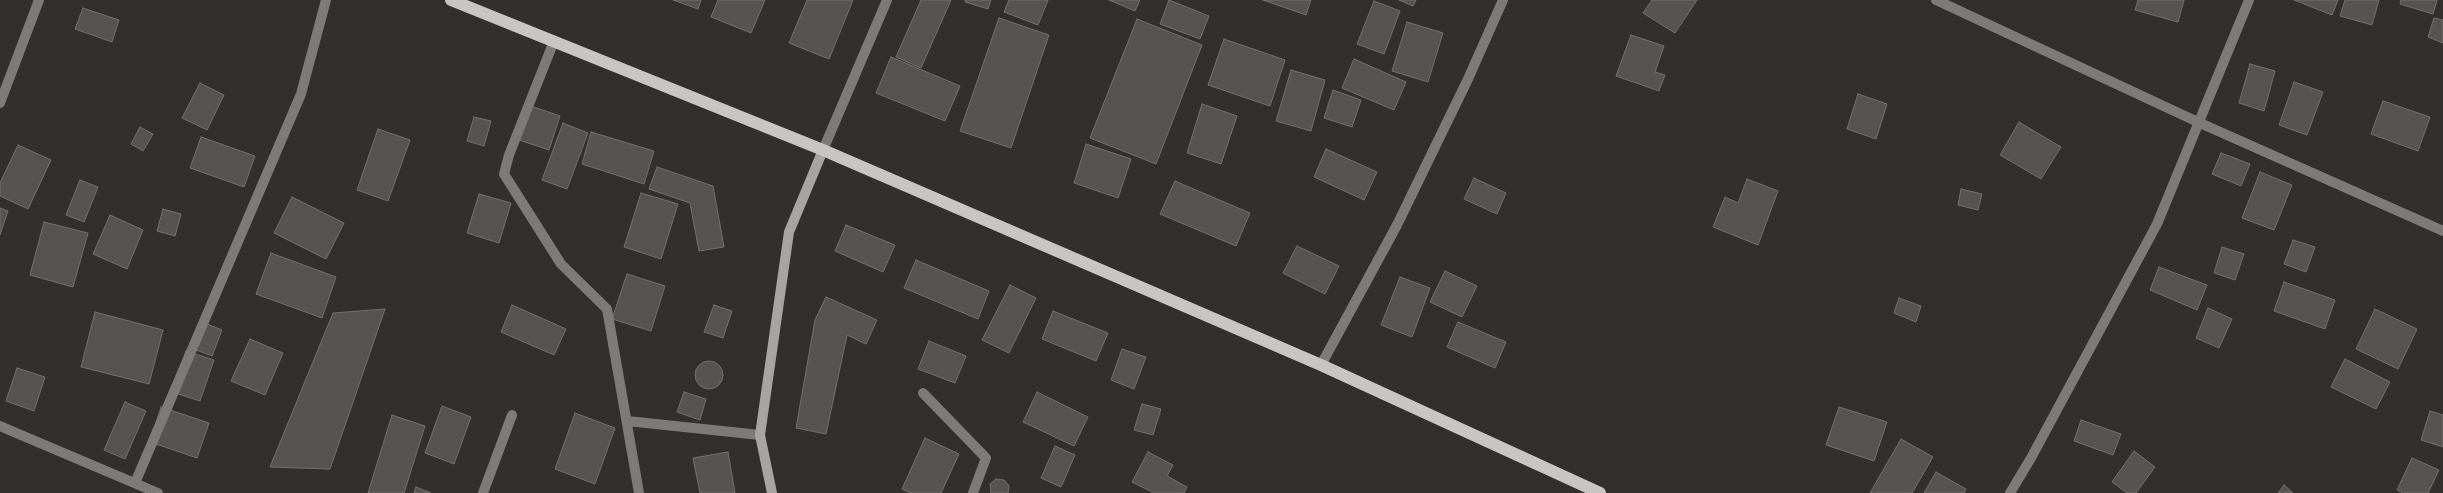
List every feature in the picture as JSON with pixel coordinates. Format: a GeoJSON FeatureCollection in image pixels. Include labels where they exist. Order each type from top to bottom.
{"type":"FeatureCollection","features":[{"type":"Feature","properties":{"kind":"main road"},"geometry":{"type":"LineString","coordinates":[[452,0],[823,150],[1321,365],[1600,493]]}},
{"type":"Feature","properties":{"kind":"street"},"geometry":{"type":"LineString","coordinates":[[0,103],[39,0]]}},
{"type":"Feature","properties":{"kind":"street"},"geometry":{"type":"LineString","coordinates":[[135,483],[300,94],[326,0]]}},
{"type":"Feature","properties":{"kind":"street"},"geometry":{"type":"LineString","coordinates":[[772,493],[760,435],[789,232],[887,0]]}},
{"type":"Feature","properties":{"kind":"street"},"geometry":{"type":"LineString","coordinates":[[1321,365],[1401,216],[1468,79],[1503,0]]}},
{"type":"Feature","properties":{"kind":"street"},"geometry":{"type":"LineString","coordinates":[[1936,0],[2200,123],[2443,231]]}},
{"type":"Feature","properties":{"kind":"street"},"geometry":{"type":"LineString","coordinates":[[2010,493],[2031,458],[2157,224],[2249,0]]}},
{"type":"Feature","properties":{"kind":"street"},"geometry":{"type":"LineString","coordinates":[[554,41],[509,155],[504,174],[561,264],[607,309],[639,493]]}},
{"type":"Feature","properties":{"kind":"street"},"geometry":{"type":"LineString","coordinates":[[924,393],[986,458],[974,493]]}},
{"type":"Feature","properties":{"kind":"street"},"geometry":{"type":"LineString","coordinates":[[483,493],[512,415]]}},
{"type":"Feature","properties":{"kind":"street"},"geometry":{"type":"LineString","coordinates":[[627,421],[760,435]]}},
{"type":"Feature","properties":{"kind":"street"},"geometry":{"type":"LineString","coordinates":[[0,426],[158,493]]}},
{"type":"Feature","properties":{"kind":"building"},"geometry":{"type":"Polygon","coordinates":[[[673,0],[701,0],[698,9],[673,0]]]}},
{"type":"Feature","properties":{"kind":"building"},"geometry":{"type":"Polygon","coordinates":[[[718,0],[765,0],[751,33],[711,17],[718,0]]]}},
{"type":"Feature","properties":{"kind":"building"},"geometry":{"type":"Polygon","coordinates":[[[807,0],[853,0],[829,59],[789,43],[807,0]]]}},
{"type":"Feature","properties":{"kind":"building"},"geometry":{"type":"Polygon","coordinates":[[[921,0],[951,0],[921,68],[896,57],[921,0]]]}},
{"type":"Feature","properties":{"kind":"building"},"geometry":{"type":"Polygon","coordinates":[[[965,0],[991,0],[988,9],[965,2],[965,0]]]}},
{"type":"Feature","properties":{"kind":"building"},"geometry":{"type":"Polygon","coordinates":[[[1009,0],[1048,0],[1038,25],[1004,12],[1009,0]]]}},
{"type":"Feature","properties":{"kind":"building"},"geometry":{"type":"Polygon","coordinates":[[[1109,0],[1140,0],[1135,11],[1109,0]]]}},
{"type":"Feature","properties":{"kind":"building"},"geometry":{"type":"Polygon","coordinates":[[[1169,0],[1209,16],[1200,39],[1160,24],[1169,0]]]}},
{"type":"Feature","properties":{"kind":"building"},"geometry":{"type":"Polygon","coordinates":[[[1263,0],[1311,0],[1306,15],[1263,0]]]}},
{"type":"Feature","properties":{"kind":"building"},"geometry":{"type":"Polygon","coordinates":[[[1399,0],[1416,0],[1413,6],[1399,0]]]}},
{"type":"Feature","properties":{"kind":"building"},"geometry":{"type":"Polygon","coordinates":[[[1652,0],[1697,0],[1675,33],[1643,13],[1652,0]]]}},
{"type":"Feature","properties":{"kind":"building"},"geometry":{"type":"Polygon","coordinates":[[[2138,0],[2184,0],[2178,22],[2135,10],[2138,0]]]}},
{"type":"Feature","properties":{"kind":"building"},"geometry":{"type":"Polygon","coordinates":[[[2294,0],[2338,0],[2332,15],[2294,0]]]}},
{"type":"Feature","properties":{"kind":"building"},"geometry":{"type":"Polygon","coordinates":[[[2345,0],[2379,0],[2372,25],[2340,16],[2345,0]]]}},
{"type":"Feature","properties":{"kind":"building"},"geometry":{"type":"Polygon","coordinates":[[[2401,0],[2437,0],[2433,14],[2400,4],[2401,0]]]}},
{"type":"Feature","properties":{"kind":"building"},"geometry":{"type":"Polygon","coordinates":[[[1374,1],[1400,11],[1384,54],[1357,44],[1374,1]]]}},
{"type":"Feature","properties":{"kind":"building"},"geometry":{"type":"Polygon","coordinates":[[[83,8],[119,20],[112,42],[75,29],[83,8]]]}},
{"type":"Feature","properties":{"kind":"building"},"geometry":{"type":"Polygon","coordinates":[[[999,18],[1049,35],[1011,148],[960,131],[999,18]]]}},
{"type":"Feature","properties":{"kind":"building"},"geometry":{"type":"Polygon","coordinates":[[[2434,18],[2443,20],[2443,43],[2428,37],[2434,18]]]}},
{"type":"Feature","properties":{"kind":"building"},"geometry":{"type":"Polygon","coordinates":[[[1137,19],[1202,45],[1156,164],[1090,138],[1137,19]]]}},
{"type":"Feature","properties":{"kind":"building"},"geometry":{"type":"Polygon","coordinates":[[[1407,22],[1443,33],[1428,82],[1392,71],[1407,22]]]}},
{"type":"Feature","properties":{"kind":"building"},"geometry":{"type":"Polygon","coordinates":[[[1631,35],[1664,46],[1655,72],[1665,75],[1659,91],[1616,76],[1631,35]]]}},
{"type":"Feature","properties":{"kind":"building"},"geometry":{"type":"Polygon","coordinates":[[[1224,39],[1285,60],[1270,106],[1208,85],[1224,39]]]}},
{"type":"Feature","properties":{"kind":"building"},"geometry":{"type":"Polygon","coordinates":[[[891,57],[960,86],[945,121],[876,93],[891,57]]]}},
{"type":"Feature","properties":{"kind":"building"},"geometry":{"type":"Polygon","coordinates":[[[1354,59],[1406,82],[1394,110],[1342,88],[1354,59]]]}},
{"type":"Feature","properties":{"kind":"building"},"geometry":{"type":"Polygon","coordinates":[[[2250,64],[2275,71],[2264,111],[2239,103],[2250,64]]]}},
{"type":"Feature","properties":{"kind":"building"},"geometry":{"type":"Polygon","coordinates":[[[1291,70],[1325,80],[1311,131],[1276,121],[1291,70]]]}},
{"type":"Feature","properties":{"kind":"building"},"geometry":{"type":"Polygon","coordinates":[[[2294,82],[2323,92],[2307,135],[2279,125],[2294,82]]]}},
{"type":"Feature","properties":{"kind":"building"},"geometry":{"type":"Polygon","coordinates":[[[200,83],[224,95],[207,130],[182,118],[200,83]]]}},
{"type":"Feature","properties":{"kind":"building"},"geometry":{"type":"Polygon","coordinates":[[[1333,90],[1361,100],[1352,127],[1324,118],[1333,90]]]}},
{"type":"Feature","properties":{"kind":"building"},"geometry":{"type":"Polygon","coordinates":[[[1858,94],[1887,104],[1876,139],[1847,129],[1858,94]]]}},
{"type":"Feature","properties":{"kind":"building"},"geometry":{"type":"Polygon","coordinates":[[[2383,101],[2430,117],[2418,151],[2371,134],[2383,101]]]}},
{"type":"Feature","properties":{"kind":"building"},"geometry":{"type":"Polygon","coordinates":[[[1202,104],[1237,116],[1221,164],[1187,153],[1202,104]]]}},
{"type":"Feature","properties":{"kind":"building"},"geometry":{"type":"Polygon","coordinates":[[[531,106],[560,116],[549,150],[519,140],[531,106]]]}},
{"type":"Feature","properties":{"kind":"building"},"geometry":{"type":"Polygon","coordinates":[[[474,117],[491,121],[484,146],[467,141],[474,117]]]}},
{"type":"Feature","properties":{"kind":"building"},"geometry":{"type":"Polygon","coordinates":[[[2019,122],[2061,147],[2041,179],[2000,155],[2019,122]]]}},
{"type":"Feature","properties":{"kind":"building"},"geometry":{"type":"Polygon","coordinates":[[[563,123],[588,133],[567,189],[542,180],[563,123]]]}},
{"type":"Feature","properties":{"kind":"building"},"geometry":{"type":"Polygon","coordinates":[[[140,127],[153,134],[143,151],[131,144],[140,127]]]}},
{"type":"Feature","properties":{"kind":"building"},"geometry":{"type":"Polygon","coordinates":[[[378,129],[410,140],[388,201],[357,190],[378,129]]]}},
{"type":"Feature","properties":{"kind":"building"},"geometry":{"type":"Polygon","coordinates":[[[591,132],[654,151],[644,184],[582,164],[591,132]]]}},
{"type":"Feature","properties":{"kind":"building"},"geometry":{"type":"Polygon","coordinates":[[[201,137],[255,156],[244,187],[190,168],[201,137]]]}},
{"type":"Feature","properties":{"kind":"building"},"geometry":{"type":"Polygon","coordinates":[[[1086,144],[1131,159],[1118,198],[1074,183],[1086,144]]]}},
{"type":"Feature","properties":{"kind":"building"},"geometry":{"type":"Polygon","coordinates":[[[18,145],[51,160],[28,209],[0,196],[0,183],[18,145]]]}},
{"type":"Feature","properties":{"kind":"building"},"geometry":{"type":"Polygon","coordinates":[[[1326,149],[1377,172],[1364,200],[1314,177],[1326,149]]]}},
{"type":"Feature","properties":{"kind":"building"},"geometry":{"type":"Polygon","coordinates":[[[2221,153],[2250,164],[2241,186],[2212,174],[2221,153]]]}},
{"type":"Feature","properties":{"kind":"building"},"geometry":{"type":"Polygon","coordinates":[[[657,167],[713,186],[724,247],[699,251],[690,203],[649,189],[657,167]]]}},
{"type":"Feature","properties":{"kind":"building"},"geometry":{"type":"Polygon","coordinates":[[[2260,172],[2292,185],[2274,230],[2242,218],[2260,172]]]}},
{"type":"Feature","properties":{"kind":"building"},"geometry":{"type":"Polygon","coordinates":[[[1474,178],[1506,193],[1497,214],[1464,199],[1474,178]]]}},
{"type":"Feature","properties":{"kind":"building"},"geometry":{"type":"Polygon","coordinates":[[[1747,179],[1778,191],[1758,245],[1713,227],[1725,197],[1738,203],[1747,179]]]}},
{"type":"Feature","properties":{"kind":"building"},"geometry":{"type":"Polygon","coordinates":[[[80,180],[98,187],[84,222],[66,215],[80,180]]]}},
{"type":"Feature","properties":{"kind":"building"},"geometry":{"type":"Polygon","coordinates":[[[1175,181],[1250,213],[1236,246],[1160,214],[1175,181]]]}},
{"type":"Feature","properties":{"kind":"building"},"geometry":{"type":"Polygon","coordinates":[[[1961,189],[1982,194],[1978,210],[1958,205],[1961,189]]]}},
{"type":"Feature","properties":{"kind":"building"},"geometry":{"type":"Polygon","coordinates":[[[641,193],[678,204],[661,259],[624,247],[641,193]]]}},
{"type":"Feature","properties":{"kind":"building"},"geometry":{"type":"Polygon","coordinates":[[[479,194],[511,203],[499,243],[467,233],[479,194]]]}},
{"type":"Feature","properties":{"kind":"building"},"geometry":{"type":"Polygon","coordinates":[[[292,197],[344,223],[326,259],[274,233],[292,197]]]}},
{"type":"Feature","properties":{"kind":"building"},"geometry":{"type":"Polygon","coordinates":[[[0,208],[8,211],[0,235],[0,208]]]}},
{"type":"Feature","properties":{"kind":"building"},"geometry":{"type":"Polygon","coordinates":[[[163,209],[181,214],[175,236],[157,231],[163,209]]]}},
{"type":"Feature","properties":{"kind":"building"},"geometry":{"type":"Polygon","coordinates":[[[110,215],[143,230],[127,269],[93,254],[110,215]]]}},
{"type":"Feature","properties":{"kind":"building"},"geometry":{"type":"Polygon","coordinates":[[[44,222],[88,233],[73,287],[30,275],[44,222]]]}},
{"type":"Feature","properties":{"kind":"building"},"geometry":{"type":"Polygon","coordinates":[[[846,225],[895,245],[883,272],[835,251],[846,225]]]}},
{"type":"Feature","properties":{"kind":"building"},"geometry":{"type":"Polygon","coordinates":[[[2293,240],[2315,247],[2306,272],[2284,264],[2293,240]]]}},
{"type":"Feature","properties":{"kind":"building"},"geometry":{"type":"Polygon","coordinates":[[[1297,246],[1339,266],[1325,294],[1283,273],[1297,246]]]}},
{"type":"Feature","properties":{"kind":"building"},"geometry":{"type":"Polygon","coordinates":[[[2222,247],[2244,254],[2235,280],[2214,273],[2222,247]]]}},
{"type":"Feature","properties":{"kind":"building"},"geometry":{"type":"Polygon","coordinates":[[[271,253],[336,277],[322,318],[256,294],[271,253]]]}},
{"type":"Feature","properties":{"kind":"building"},"geometry":{"type":"Polygon","coordinates":[[[916,260],[989,291],[978,319],[904,288],[916,260]]]}},
{"type":"Feature","properties":{"kind":"building"},"geometry":{"type":"Polygon","coordinates":[[[2159,267],[2207,285],[2197,310],[2150,290],[2159,267]]]}},
{"type":"Feature","properties":{"kind":"building"},"geometry":{"type":"Polygon","coordinates":[[[1445,271],[1477,286],[1462,317],[1430,302],[1445,271]]]}},
{"type":"Feature","properties":{"kind":"building"},"geometry":{"type":"Polygon","coordinates":[[[627,274],[665,286],[651,331],[612,319],[627,274]]]}},
{"type":"Feature","properties":{"kind":"building"},"geometry":{"type":"Polygon","coordinates":[[[1400,277],[1430,288],[1412,337],[1381,325],[1400,277]]]}},
{"type":"Feature","properties":{"kind":"building"},"geometry":{"type":"Polygon","coordinates":[[[2284,282],[2335,300],[2325,329],[2274,311],[2284,282]]]}},
{"type":"Feature","properties":{"kind":"building"},"geometry":{"type":"Polygon","coordinates":[[[1010,285],[1036,298],[1009,353],[982,340],[1010,285]]]}},
{"type":"Feature","properties":{"kind":"building"},"geometry":{"type":"Polygon","coordinates":[[[826,297],[877,320],[866,344],[847,335],[826,434],[796,428],[815,320],[826,297]]]}},
{"type":"Feature","properties":{"kind":"building"},"geometry":{"type":"Polygon","coordinates":[[[1899,298],[1921,306],[1916,322],[1894,313],[1899,298]]]}},
{"type":"Feature","properties":{"kind":"building"},"geometry":{"type":"Polygon","coordinates":[[[512,305],[566,329],[554,355],[501,332],[512,305]]]}},
{"type":"Feature","properties":{"kind":"building"},"geometry":{"type":"Polygon","coordinates":[[[714,305],[732,311],[723,338],[704,332],[714,305]]]}},
{"type":"Feature","properties":{"kind":"building"},"geometry":{"type":"Polygon","coordinates":[[[2208,308],[2232,319],[2219,348],[2196,338],[2208,308]]]}},
{"type":"Feature","properties":{"kind":"building"},"geometry":{"type":"Polygon","coordinates":[[[385,309],[330,469],[270,467],[333,313],[385,309]]]}},
{"type":"Feature","properties":{"kind":"building"},"geometry":{"type":"Polygon","coordinates":[[[2375,309],[2417,329],[2398,369],[2356,349],[2375,309]]]}},
{"type":"Feature","properties":{"kind":"building"},"geometry":{"type":"Polygon","coordinates":[[[1053,311],[1108,333],[1096,361],[1042,339],[1053,311]]]}},
{"type":"Feature","properties":{"kind":"building"},"geometry":{"type":"Polygon","coordinates":[[[95,312],[163,330],[149,384],[81,367],[95,312]]]}},
{"type":"Feature","properties":{"kind":"building"},"geometry":{"type":"Polygon","coordinates":[[[202,322],[222,330],[212,356],[191,348],[202,322]]]}},
{"type":"Feature","properties":{"kind":"building"},"geometry":{"type":"Polygon","coordinates":[[[1458,322],[1506,342],[1495,368],[1447,347],[1458,322]]]}},
{"type":"Feature","properties":{"kind":"building"},"geometry":{"type":"Polygon","coordinates":[[[250,339],[283,353],[265,395],[231,381],[250,339]]]}},
{"type":"Feature","properties":{"kind":"building"},"geometry":{"type":"Polygon","coordinates":[[[929,341],[966,356],[955,383],[918,369],[929,341]]]}},
{"type":"Feature","properties":{"kind":"building"},"geometry":{"type":"Polygon","coordinates":[[[1122,349],[1146,357],[1134,389],[1111,380],[1122,349]]]}},
{"type":"Feature","properties":{"kind":"building"},"geometry":{"type":"Polygon","coordinates":[[[186,351],[214,360],[200,401],[172,392],[186,351]]]}},
{"type":"Feature","properties":{"kind":"building"},"geometry":{"type":"Polygon","coordinates":[[[2345,359],[2390,382],[2376,409],[2331,387],[2345,359]]]}},
{"type":"Feature","properties":{"kind":"building"},"geometry":{"type":"Polygon","coordinates":[[[709,361],[719,365],[723,375],[719,385],[709,389],[699,385],[695,375],[699,365],[709,361]]]}},
{"type":"Feature","properties":{"kind":"building"},"geometry":{"type":"Polygon","coordinates":[[[17,368],[45,377],[34,411],[6,401],[17,368]]]}},
{"type":"Feature","properties":{"kind":"building"},"geometry":{"type":"Polygon","coordinates":[[[684,392],[706,399],[700,420],[677,412],[684,392]]]}},
{"type":"Feature","properties":{"kind":"building"},"geometry":{"type":"Polygon","coordinates":[[[1037,392],[1088,417],[1074,446],[1023,422],[1037,392]]]}},
{"type":"Feature","properties":{"kind":"building"},"geometry":{"type":"Polygon","coordinates":[[[125,402],[146,411],[125,459],[104,450],[125,402]]]}},
{"type":"Feature","properties":{"kind":"building"},"geometry":{"type":"Polygon","coordinates":[[[1142,404],[1161,409],[1153,435],[1134,430],[1142,404]]]}},
{"type":"Feature","properties":{"kind":"building"},"geometry":{"type":"Polygon","coordinates":[[[442,406],[471,417],[454,464],[425,453],[442,406]]]}},
{"type":"Feature","properties":{"kind":"building"},"geometry":{"type":"Polygon","coordinates":[[[161,407],[209,423],[197,458],[150,442],[161,407]]]}},
{"type":"Feature","properties":{"kind":"building"},"geometry":{"type":"Polygon","coordinates":[[[1839,407],[1887,422],[1874,461],[1826,445],[1839,407]]]}},
{"type":"Feature","properties":{"kind":"building"},"geometry":{"type":"Polygon","coordinates":[[[2430,411],[2443,415],[2443,447],[2421,440],[2430,411]]]}},
{"type":"Feature","properties":{"kind":"building"},"geometry":{"type":"Polygon","coordinates":[[[575,413],[615,428],[595,484],[555,469],[575,413]]]}},
{"type":"Feature","properties":{"kind":"building"},"geometry":{"type":"Polygon","coordinates":[[[392,415],[425,426],[404,493],[368,493],[392,415]]]}},
{"type":"Feature","properties":{"kind":"building"},"geometry":{"type":"Polygon","coordinates":[[[2081,420],[2121,434],[2113,455],[2074,441],[2081,420]]]}},
{"type":"Feature","properties":{"kind":"building"},"geometry":{"type":"Polygon","coordinates":[[[925,438],[959,454],[941,493],[911,493],[902,489],[925,438]]]}},
{"type":"Feature","properties":{"kind":"building"},"geometry":{"type":"Polygon","coordinates":[[[1901,439],[1933,457],[1912,493],[1870,493],[1901,439]]]}},
{"type":"Feature","properties":{"kind":"building"},"geometry":{"type":"Polygon","coordinates":[[[1055,446],[1075,455],[1061,487],[1041,478],[1055,446]]]}},
{"type":"Feature","properties":{"kind":"building"},"geometry":{"type":"Polygon","coordinates":[[[2134,451],[2155,467],[2136,493],[2127,493],[2112,482],[2134,451]]]}},
{"type":"Feature","properties":{"kind":"building"},"geometry":{"type":"Polygon","coordinates":[[[728,452],[735,493],[700,493],[693,458],[728,452]]]}},
{"type":"Feature","properties":{"kind":"building"},"geometry":{"type":"Polygon","coordinates":[[[1148,452],[1173,465],[1167,476],[1187,487],[1184,493],[1154,493],[1132,482],[1148,452]]]}},
{"type":"Feature","properties":{"kind":"building"},"geometry":{"type":"Polygon","coordinates":[[[2412,458],[2439,470],[2428,493],[2403,493],[2397,490],[2412,458]]]}},
{"type":"Feature","properties":{"kind":"building"},"geometry":{"type":"Polygon","coordinates":[[[1936,472],[1966,489],[1964,493],[1924,493],[1936,472]]]}},
{"type":"Feature","properties":{"kind":"building"},"geometry":{"type":"Polygon","coordinates":[[[996,479],[1004,480],[1009,486],[1008,493],[991,493],[990,484],[996,479]]]}},
{"type":"Feature","properties":{"kind":"building"},"geometry":{"type":"Polygon","coordinates":[[[2284,485],[2293,493],[2278,493],[2284,485]]]}},
{"type":"Feature","properties":{"kind":"building"},"geometry":{"type":"Polygon","coordinates":[[[416,487],[431,493],[414,493],[416,487]]]}}]}
